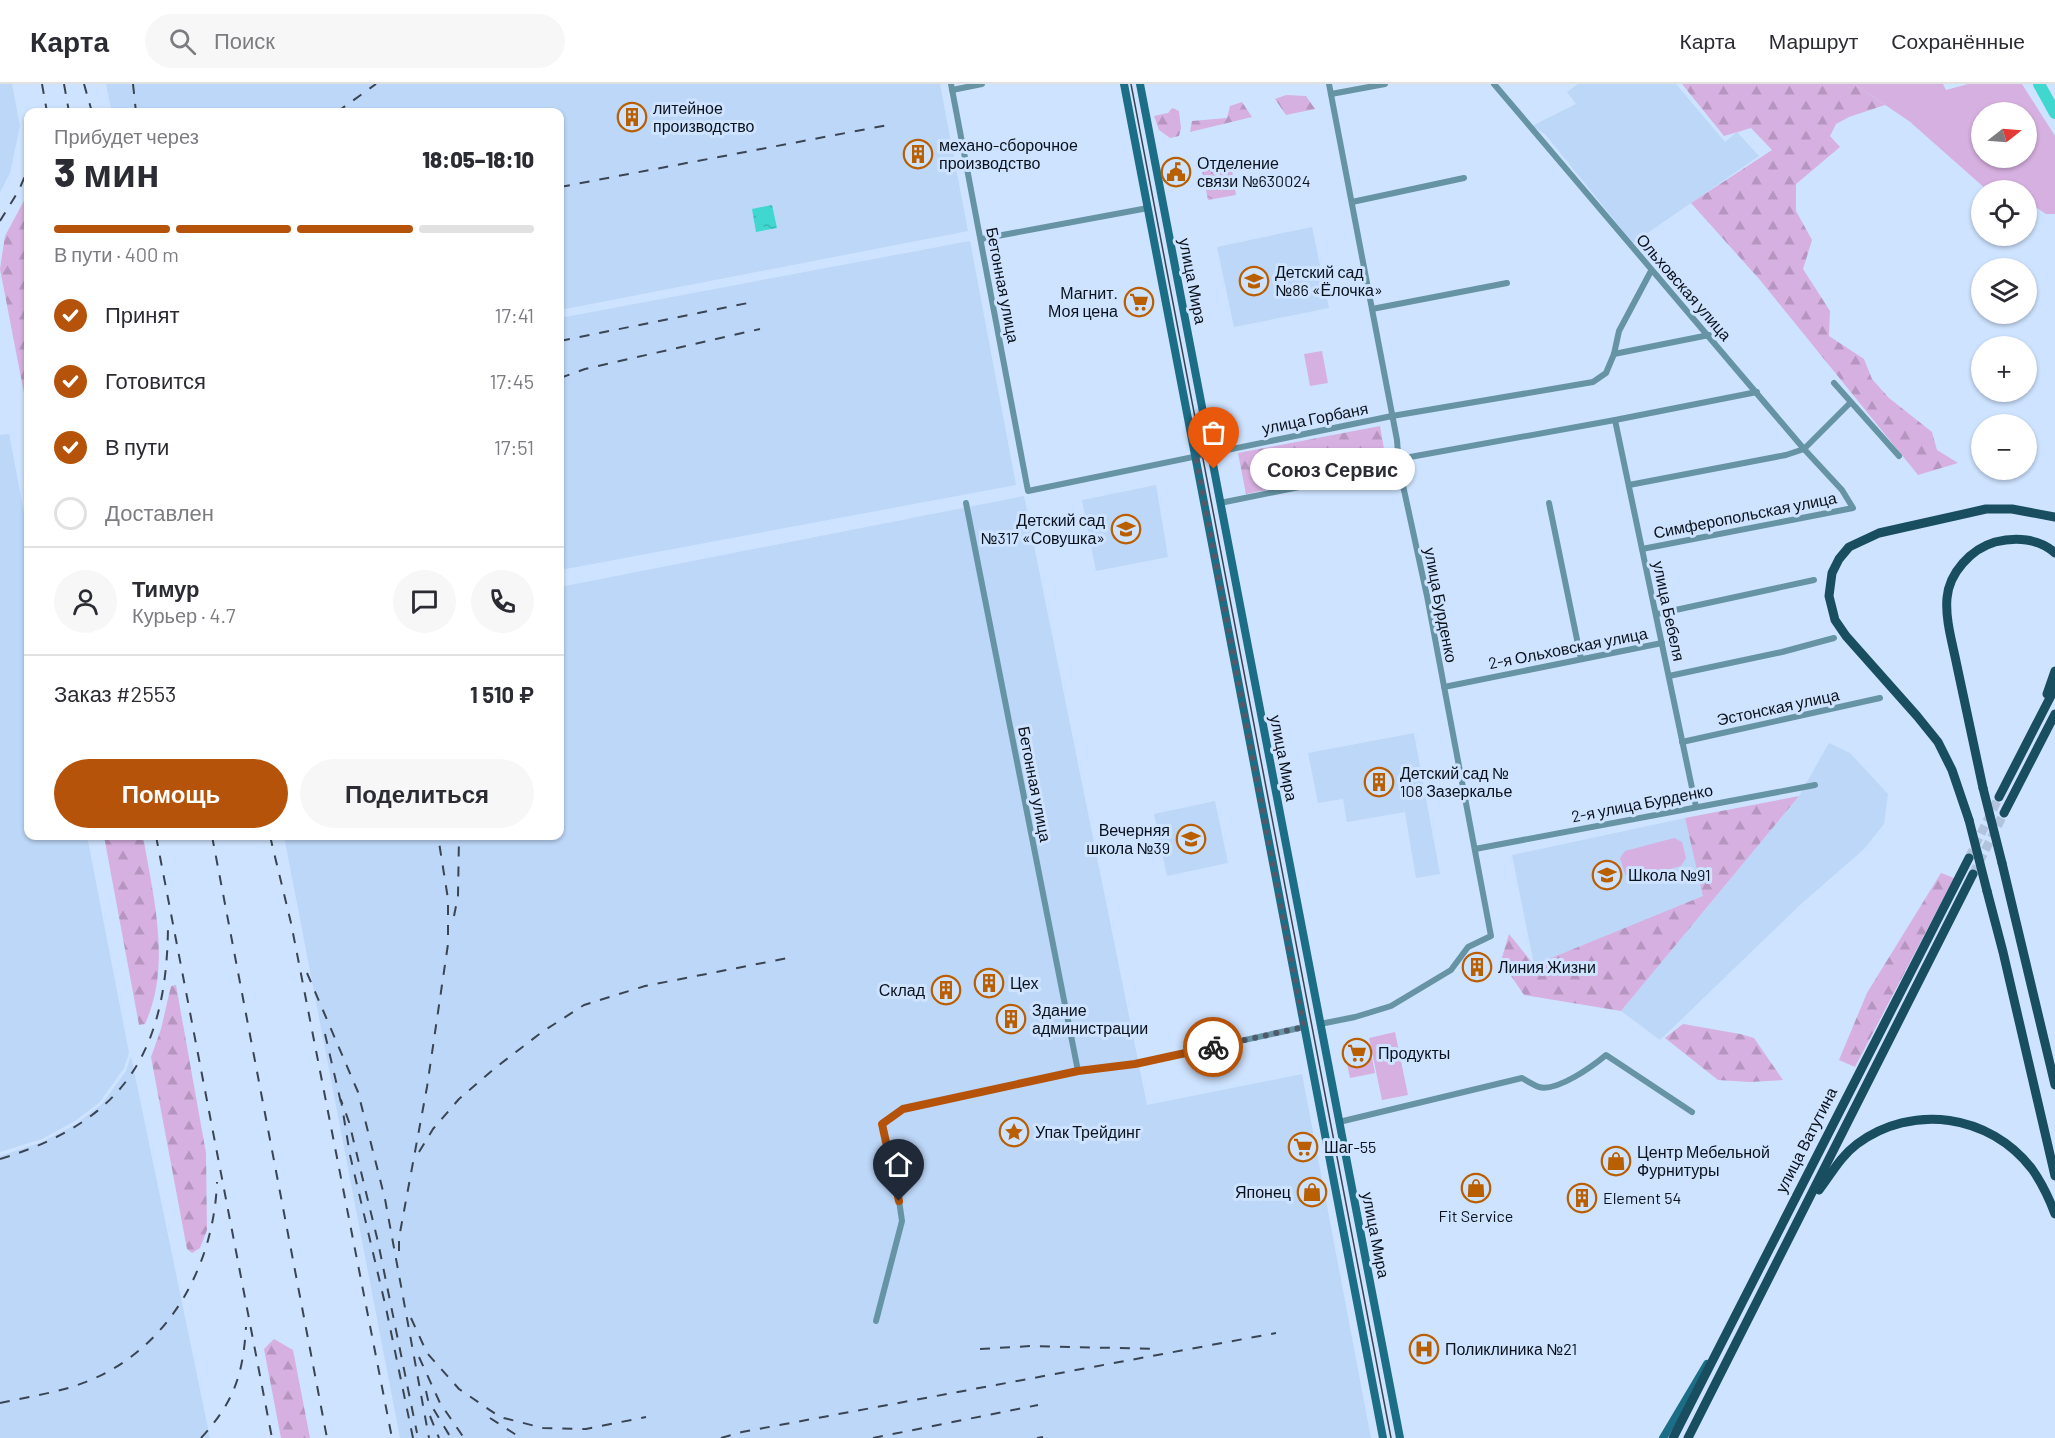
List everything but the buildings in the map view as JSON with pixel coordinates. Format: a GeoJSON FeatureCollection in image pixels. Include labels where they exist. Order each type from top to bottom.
{"type":"FeatureCollection","features":[{"type":"Feature","properties":{"kind":"main road"},"geometry":{"type":"LineString","coordinates":[[2055,517],[2012,509],[1986,509],[1879,533],[1849,547],[1839,559],[1832,573],[1829,596],[1835,620],[1845,636],[1938,742],[1952,770],[1969,820],[2003,952],[2055,1176]]}},
{"type":"Feature","properties":{"kind":"main road"},"geometry":{"type":"LineString","coordinates":[[2055,553],[2034,541],[2008,538],[1989,544],[1962,563],[1952,580],[1947,599],[1950,634],[1983,788],[2055,1085]]}},
{"type":"Feature","properties":{"kind":"main road"},"geometry":{"type":"LineString","coordinates":[[2038,719],[2055,671]]}},
{"type":"Feature","properties":{"kind":"main road"},"geometry":{"type":"LineString","coordinates":[[1999,797],[2055,688]]}},
{"type":"Feature","properties":{"kind":"main road"},"geometry":{"type":"LineString","coordinates":[[2004,813],[2055,714]]}},
{"type":"Feature","properties":{"kind":"main road","name":"улица Ватутина"},"geometry":{"type":"LineString","coordinates":[[1673,1438],[1968,858]]}},
{"type":"Feature","properties":{"kind":"main road","name":"улица Ватутина"},"geometry":{"type":"LineString","coordinates":[[1688,1438],[1973,874]]}},
{"type":"Feature","properties":{"kind":"main road"},"geometry":{"type":"LineString","coordinates":[[1800,1216],[1837,1163],[1857,1144],[1881,1130],[1905,1122],[1927,1119],[1944,1119],[1971,1124],[1995,1135],[2014,1150],[2032,1169],[2046,1192],[2055,1214]]}},
{"type":"Feature","properties":{"kind":"street"},"geometry":{"type":"LineString","coordinates":[[952,87],[982,84]]}},
{"type":"Feature","properties":{"kind":"street","name":"улица Мира"},"geometry":{"type":"LineString","coordinates":[[1124,84],[1383,1438]]}},
{"type":"Feature","properties":{"kind":"street","name":"улица Мира"},"geometry":{"type":"LineString","coordinates":[[1140,84],[1400,1438]]}},
{"type":"Feature","properties":{"kind":"street","name":"улица Бурденко"},"geometry":{"type":"LineString","coordinates":[[1320,1024],[1355,1017],[1391,1006],[1451,970],[1468,947],[1491,936],[1444,687],[1399,467],[1392,416],[1329,84]]}},
{"type":"Feature","properties":{"kind":"street"},"geometry":{"type":"LineString","coordinates":[[1332,94],[1385,84]]}},
{"type":"Feature","properties":{"kind":"street","name":"Ольховская улица"},"geometry":{"type":"LineString","coordinates":[[1494,84],[1804,449],[1842,490],[1853,508]]}},
{"type":"Feature","properties":{"kind":"street","name":"Бетонная улица"},"geometry":{"type":"LineString","coordinates":[[952,87],[1028,491]]}},
{"type":"Feature","properties":{"kind":"street"},"geometry":{"type":"LineString","coordinates":[[1352,202],[1464,178]]}},
{"type":"Feature","properties":{"kind":"street"},"geometry":{"type":"LineString","coordinates":[[981,239],[1148,208]]}},
{"type":"Feature","properties":{"kind":"street"},"geometry":{"type":"LineString","coordinates":[[1652,271],[1619,331],[1614,354],[1709,335]]}},
{"type":"Feature","properties":{"kind":"street"},"geometry":{"type":"LineString","coordinates":[[1372,309],[1507,284]]}},
{"type":"Feature","properties":{"kind":"street","name":"улица Горбаня"},"geometry":{"type":"LineString","coordinates":[[1028,491],[1392,416],[1593,382],[1606,373],[1614,354]]}},
{"type":"Feature","properties":{"kind":"street"},"geometry":{"type":"LineString","coordinates":[[1834,383],[1899,456]]}},
{"type":"Feature","properties":{"kind":"street"},"geometry":{"type":"LineString","coordinates":[[1399,459],[1757,392]]}},
{"type":"Feature","properties":{"kind":"street"},"geometry":{"type":"LineString","coordinates":[[1629,485],[1786,455],[1804,449],[1850,402]]}},
{"type":"Feature","properties":{"kind":"street","name":"улица Бебеля"},"geometry":{"type":"LineString","coordinates":[[1615,420],[1696,807]]}},
{"type":"Feature","properties":{"kind":"street"},"geometry":{"type":"LineString","coordinates":[[1220,503],[1399,467]]}},
{"type":"Feature","properties":{"kind":"street","name":"Бетонная улица"},"geometry":{"type":"LineString","coordinates":[[966,502],[1078,1071]]}},
{"type":"Feature","properties":{"kind":"street"},"geometry":{"type":"LineString","coordinates":[[1549,503],[1581,660]]}},
{"type":"Feature","properties":{"kind":"street","name":"Симферопольская улица"},"geometry":{"type":"LineString","coordinates":[[1642,549],[1853,508]]}},
{"type":"Feature","properties":{"kind":"street"},"geometry":{"type":"LineString","coordinates":[[1657,614],[1814,580]]}},
{"type":"Feature","properties":{"kind":"street"},"geometry":{"type":"LineString","coordinates":[[1669,676],[1782,652],[1834,638]]}},
{"type":"Feature","properties":{"kind":"street","name":"2-я Ольховская улица"},"geometry":{"type":"LineString","coordinates":[[1444,687],[1662,643]]}},
{"type":"Feature","properties":{"kind":"street","name":"Эстонская улица"},"geometry":{"type":"LineString","coordinates":[[1682,742],[1880,698]]}},
{"type":"Feature","properties":{"kind":"street","name":"2-я улица Бурденко"},"geometry":{"type":"LineString","coordinates":[[1475,849],[1815,785]]}},
{"type":"Feature","properties":{"kind":"street"},"geometry":{"type":"LineString","coordinates":[[876,1321],[902,1221],[896,1180],[882,1124],[903,1109],[1078,1071],[1135,1064],[1320,1024]]}},
{"type":"Feature","properties":{"kind":"street"},"geometry":{"type":"LineString","coordinates":[[1323,1125],[1522,1078],[1540,1088],[1556,1085],[1590,1068],[1606,1055],[1692,1112]]}},
{"type":"Feature","properties":{"kind":"street"},"geometry":{"type":"LineString","coordinates":[[1663,1438],[1698,1376],[1714,1354]]}},
{"type":"Feature","properties":{"kind":"shaded area"},"geometry":{"type":"Polygon","coordinates":[[[0,84],[12,84],[20,126],[10,173],[0,192],[0,84]]]}},
{"type":"Feature","properties":{"kind":"shaded area"},"geometry":{"type":"Polygon","coordinates":[[[106,84],[940,84],[968,231],[564,309],[564,108],[111,108],[106,84]]]}},
{"type":"Feature","properties":{"kind":"shaded area"},"geometry":{"type":"Polygon","coordinates":[[[1578,84],[1676,84],[1725,142],[1737,132],[1759,156],[1633,243],[1545,134],[1532,126],[1576,104],[1567,92],[1578,84]]]}},
{"type":"Feature","properties":{"kind":"shaded area"},"geometry":{"type":"Polygon","coordinates":[[[1312,227],[1329,308],[1234,327],[1217,247],[1312,227]]]}},
{"type":"Feature","properties":{"kind":"shaded area"},"geometry":{"type":"Polygon","coordinates":[[[970,241],[1016,485],[564,569],[564,317],[970,241]]]}},
{"type":"Feature","properties":{"kind":"shaded area"},"geometry":{"type":"Polygon","coordinates":[[[9,434],[24,513],[24,840],[88,840],[129,1053],[124,1068],[100,1102],[75,1121],[42,1139],[0,1152],[0,435],[9,434]]]}},
{"type":"Feature","properties":{"kind":"shaded area","name":"Детский сад №317 «Совушка»"},"geometry":{"type":"Polygon","coordinates":[[[1156,485],[1168,557],[1096,571],[1082,500],[1156,485]]]}},
{"type":"Feature","properties":{"kind":"shaded area"},"geometry":{"type":"Polygon","coordinates":[[[1024,496],[1147,1105],[1302,1074],[1371,1438],[400,1438],[285,840],[564,840],[564,586],[1024,496]]]}},
{"type":"Feature","properties":{"kind":"shaded area"},"geometry":{"type":"Polygon","coordinates":[[[1414,733],[1440,874],[1416,878],[1405,812],[1347,822],[1343,799],[1318,803],[1308,753],[1414,733]]]}},
{"type":"Feature","properties":{"kind":"shaded area"},"geometry":{"type":"Polygon","coordinates":[[[1829,743],[1850,753],[1888,794],[1884,824],[1863,850],[1801,904],[1660,1040],[1621,1011],[1799,796],[1829,743]]]}},
{"type":"Feature","properties":{"kind":"shaded area","name":"Вечерняя школа №39"},"geometry":{"type":"Polygon","coordinates":[[[1215,801],[1228,863],[1167,876],[1154,814],[1215,801]]]}},
{"type":"Feature","properties":{"kind":"shaded area","name":"Школа №91"},"geometry":{"type":"Polygon","coordinates":[[[1685,818],[1704,896],[1534,965],[1512,855],[1685,818]]]}},
{"type":"Feature","properties":{"kind":"shaded area"},"geometry":{"type":"Polygon","coordinates":[[[131,1056],[210,1438],[0,1438],[0,1156],[42,1142],[75,1125],[102,1104],[126,1071],[131,1056]]]}},
{"type":"Feature","properties":{"kind":"green space"},"geometry":{"type":"Polygon","coordinates":[[[1682,84],[1854,84],[1885,105],[1849,117],[1836,124],[1830,136],[1840,147],[1796,184],[1796,211],[1812,240],[1803,269],[1830,311],[1829,336],[1864,359],[1872,379],[1889,398],[1932,432],[1937,450],[1958,463],[1918,475],[1760,280],[1691,203],[1772,150],[1751,128],[1724,136],[1682,84]]]}},
{"type":"Feature","properties":{"kind":"green space"},"geometry":{"type":"Polygon","coordinates":[[[1854,84],[1943,84],[1946,90],[1968,84],[2022,84],[2033,102],[1971,102],[1971,168],[2037,168],[2037,108],[2055,136],[2055,214],[2046,214],[2037,208],[2037,180],[1976,180],[1909,121],[1854,84]]]}},
{"type":"Feature","properties":{"kind":"green space"},"geometry":{"type":"Polygon","coordinates":[[[1286,95],[1306,96],[1315,109],[1286,115],[1275,99],[1286,95]]]}},
{"type":"Feature","properties":{"kind":"green space"},"geometry":{"type":"Polygon","coordinates":[[[1242,102],[1252,117],[1190,132],[1192,121],[1227,118],[1230,106],[1242,102]]]}},
{"type":"Feature","properties":{"kind":"green space"},"geometry":{"type":"Polygon","coordinates":[[[1172,108],[1179,111],[1181,128],[1179,136],[1170,138],[1159,130],[1154,116],[1168,113],[1172,108]]]}},
{"type":"Feature","properties":{"kind":"green space"},"geometry":{"type":"Polygon","coordinates":[[[1231,165],[1236,195],[1208,200],[1202,171],[1231,165]]]}},
{"type":"Feature","properties":{"kind":"green space"},"geometry":{"type":"Polygon","coordinates":[[[24,201],[24,393],[0,269],[5,236],[24,201]]]}},
{"type":"Feature","properties":{"kind":"green space"},"geometry":{"type":"Polygon","coordinates":[[[1322,351],[1328,383],[1310,386],[1304,354],[1322,351]]]}},
{"type":"Feature","properties":{"kind":"green space"},"geometry":{"type":"Polygon","coordinates":[[[1380,426],[1387,466],[1246,494],[1238,453],[1380,426]]]}},
{"type":"Feature","properties":{"kind":"green space"},"geometry":{"type":"Polygon","coordinates":[[[1799,796],[1621,1011],[1524,995],[1501,961],[1509,934],[1534,965],[1703,896],[1685,818],[1799,796]]]}},
{"type":"Feature","properties":{"kind":"green space"},"geometry":{"type":"Polygon","coordinates":[[[1674,838],[1682,842],[1686,858],[1681,866],[1633,879],[1625,874],[1620,858],[1625,851],[1674,838]]]}},
{"type":"Feature","properties":{"kind":"green space"},"geometry":{"type":"Polygon","coordinates":[[[105,840],[144,840],[155,906],[159,954],[153,1001],[145,1024],[139,1025],[105,840]]]}},
{"type":"Feature","properties":{"kind":"green space"},"geometry":{"type":"Polygon","coordinates":[[[1941,873],[1954,878],[1855,1067],[1839,1060],[1867,993],[1941,873]]]}},
{"type":"Feature","properties":{"kind":"green space"},"geometry":{"type":"Polygon","coordinates":[[[176,985],[206,1153],[207,1230],[200,1248],[192,1253],[187,1249],[151,1057],[161,1029],[171,986],[176,985]]]}},
{"type":"Feature","properties":{"kind":"green space"},"geometry":{"type":"Polygon","coordinates":[[[1683,1024],[1754,1038],[1783,1080],[1750,1082],[1718,1080],[1665,1038],[1683,1024]]]}},
{"type":"Feature","properties":{"kind":"green space"},"geometry":{"type":"Polygon","coordinates":[[[1395,1032],[1408,1095],[1382,1100],[1369,1038],[1395,1032]]]}},
{"type":"Feature","properties":{"kind":"green space"},"geometry":{"type":"Polygon","coordinates":[[[1372,1058],[1375,1073],[1350,1078],[1347,1064],[1372,1058]]]}},
{"type":"Feature","properties":{"kind":"green space"},"geometry":{"type":"Polygon","coordinates":[[[274,1339],[293,1350],[310,1438],[281,1438],[264,1349],[274,1339]]]}},
{"type":"Feature","properties":{"kind":"water"},"geometry":{"type":"Polygon","coordinates":[[[772,205],[777,228],[756,232],[752,209],[772,205]]]}},
{"type":"Feature","properties":{"kind":"waterway"},"geometry":{"type":"LineString","coordinates":[[2039,84],[2055,113]]}},
{"type":"Feature","properties":{"kind":"tunnel"},"geometry":{"type":"LineString","coordinates":[[1969,858],[1999,797]]}},
{"type":"Feature","properties":{"kind":"tunnel"},"geometry":{"type":"LineString","coordinates":[[1973,874],[2004,813]]}},
{"type":"Feature","properties":{"kind":"tram line"},"geometry":{"type":"LineString","coordinates":[[1131,84],[1391,1438]]}},
{"type":"Feature","properties":{"kind":"railway"},"geometry":{"type":"LineString","coordinates":[[42,84],[46,108]]}},
{"type":"Feature","properties":{"kind":"railway"},"geometry":{"type":"LineString","coordinates":[[64,84],[68,108]]}},
{"type":"Feature","properties":{"kind":"railway"},"geometry":{"type":"LineString","coordinates":[[84,84],[91,108]]}},
{"type":"Feature","properties":{"kind":"railway"},"geometry":{"type":"LineString","coordinates":[[133,84],[136,108]]}},
{"type":"Feature","properties":{"kind":"railway"},"geometry":{"type":"LineString","coordinates":[[343,108],[376,84]]}},
{"type":"Feature","properties":{"kind":"railway"},"geometry":{"type":"LineString","coordinates":[[564,186],[888,125]]}},
{"type":"Feature","properties":{"kind":"railway"},"geometry":{"type":"LineString","coordinates":[[0,221],[24,178]]}},
{"type":"Feature","properties":{"kind":"railway"},"geometry":{"type":"LineString","coordinates":[[564,340],[748,303]]}},
{"type":"Feature","properties":{"kind":"railway"},"geometry":{"type":"LineString","coordinates":[[564,377],[585,369],[760,329]]}},
{"type":"Feature","properties":{"kind":"railway"},"geometry":{"type":"LineString","coordinates":[[157,840],[272,1438]]}},
{"type":"Feature","properties":{"kind":"railway"},"geometry":{"type":"LineString","coordinates":[[213,840],[327,1438]]}},
{"type":"Feature","properties":{"kind":"railway"},"geometry":{"type":"LineString","coordinates":[[271,840],[291,923],[392,1438]]}},
{"type":"Feature","properties":{"kind":"railway"},"geometry":{"type":"LineString","coordinates":[[399,1251],[399,1238],[427,1087],[448,944],[448,899],[439,840]]}},
{"type":"Feature","properties":{"kind":"railway"},"geometry":{"type":"LineString","coordinates":[[454,916],[458,896],[459,840]]}},
{"type":"Feature","properties":{"kind":"railway"},"geometry":{"type":"LineString","coordinates":[[0,1159],[42,1144],[78,1125],[107,1103],[130,1076],[147,1046],[159,1011],[166,971],[168,926]]}},
{"type":"Feature","properties":{"kind":"railway"},"geometry":{"type":"LineString","coordinates":[[419,1152],[433,1129],[459,1099],[542,1032],[584,1005],[645,986],[788,958]]}},
{"type":"Feature","properties":{"kind":"railway"},"geometry":{"type":"LineString","coordinates":[[307,973],[358,1092],[385,1199],[429,1438]]}},
{"type":"Feature","properties":{"kind":"railway"},"geometry":{"type":"LineString","coordinates":[[325,1034],[342,1107]]}},
{"type":"Feature","properties":{"kind":"railway"},"geometry":{"type":"LineString","coordinates":[[413,1438],[386,1308],[350,1155],[341,1100],[349,1122],[378,1242],[417,1433]]}},
{"type":"Feature","properties":{"kind":"railway"},"geometry":{"type":"LineString","coordinates":[[0,1403],[59,1390],[93,1379],[121,1364],[145,1345],[166,1323],[183,1298],[197,1271],[214,1213],[217,1182]]}},
{"type":"Feature","properties":{"kind":"railway"},"geometry":{"type":"LineString","coordinates":[[411,1318],[427,1353],[459,1389],[500,1417],[543,1428],[586,1429],[646,1417]]}},
{"type":"Feature","properties":{"kind":"railway"},"geometry":{"type":"LineString","coordinates":[[201,1438],[222,1412],[235,1387],[245,1344],[246,1327]]}},
{"type":"Feature","properties":{"kind":"railway"},"geometry":{"type":"LineString","coordinates":[[721,1438],[742,1432],[1276,1333]]}},
{"type":"Feature","properties":{"kind":"railway"},"geometry":{"type":"LineString","coordinates":[[980,1349],[1032,1346],[1157,1349]]}},
{"type":"Feature","properties":{"kind":"railway"},"geometry":{"type":"LineString","coordinates":[[419,1357],[440,1403],[464,1438]]}},
{"type":"Feature","properties":{"kind":"railway"},"geometry":{"type":"LineString","coordinates":[[426,1391],[428,1400],[451,1438]]}},
{"type":"Feature","properties":{"kind":"railway"},"geometry":{"type":"LineString","coordinates":[[873,1438],[1038,1405]]}},
{"type":"Feature","properties":{"kind":"railway"},"geometry":{"type":"LineString","coordinates":[[430,1416],[439,1438]]}},
{"type":"Feature","properties":{"kind":"railway"},"geometry":{"type":"LineString","coordinates":[[490,1418],[521,1438]]}},
{"type":"Feature","properties":{"kind":"railway"},"geometry":{"type":"LineString","coordinates":[[1037,1438],[1043,1437]]}},
{"type":"Feature","properties":{"kind":"way so far"},"geometry":{"type":"LineString","coordinates":[[1213,1047],[1304,1027],[1195,455],[1210,452],[1214,469]]}},
{"type":"Feature","properties":{"kind":"place","name":"литейное производство"},"geometry":{"type":"Point","coordinates":[632,117]}},
{"type":"Feature","properties":{"kind":"place","name":"механо-сборочное производство"},"geometry":{"type":"Point","coordinates":[918,154]}},
{"type":"Feature","properties":{"kind":"place","name":"Отделение связи №630024"},"geometry":{"type":"Point","coordinates":[1176,172]}},
{"type":"Feature","properties":{"kind":"place","name":"Детский сад №86 «Ёлочка»"},"geometry":{"type":"Point","coordinates":[1254,281]}},
{"type":"Feature","properties":{"kind":"place","name":"Магнит. Моя цена"},"geometry":{"type":"Point","coordinates":[1139,302]}},
{"type":"Feature","properties":{"kind":"place","name":"Союз Сервис"},"geometry":{"type":"Point","coordinates":[1214,469]}},
{"type":"Feature","properties":{"kind":"place","name":"Детский сад №317 «Совушка»"},"geometry":{"type":"Point","coordinates":[1126,529]}},
{"type":"Feature","properties":{"kind":"place","name":"Детский сад № 108 Зазеркалье"},"geometry":{"type":"Point","coordinates":[1379,782]}},
{"type":"Feature","properties":{"kind":"place","name":"Вечерняя школа №39"},"geometry":{"type":"Point","coordinates":[1191,839]}},
{"type":"Feature","properties":{"kind":"place","name":"Школа №91"},"geometry":{"type":"Point","coordinates":[1607,875]}},
{"type":"Feature","properties":{"kind":"place","name":"Линия Жизни"},"geometry":{"type":"Point","coordinates":[1477,967]}},
{"type":"Feature","properties":{"kind":"place","name":"Цех"},"geometry":{"type":"Point","coordinates":[989,983]}},
{"type":"Feature","properties":{"kind":"place","name":"Склад"},"geometry":{"type":"Point","coordinates":[946,990]}},
{"type":"Feature","properties":{"kind":"place","name":"Здание администрации"},"geometry":{"type":"Point","coordinates":[1011,1019]}},
{"type":"Feature","properties":{"kind":"place","name":"Продукты"},"geometry":{"type":"Point","coordinates":[1357,1053]}},
{"type":"Feature","properties":{"kind":"place","name":"Упак Трейдинг"},"geometry":{"type":"Point","coordinates":[1014,1132]}},
{"type":"Feature","properties":{"kind":"place","name":"Шаг-55"},"geometry":{"type":"Point","coordinates":[1303,1147]}},
{"type":"Feature","properties":{"kind":"place","name":"Центр Мебельной Фурнитуры"},"geometry":{"type":"Point","coordinates":[1616,1161]}},
{"type":"Feature","properties":{"kind":"place","name":"Fit Service"},"geometry":{"type":"Point","coordinates":[1476,1188]}},
{"type":"Feature","properties":{"kind":"place","name":"Японец"},"geometry":{"type":"Point","coordinates":[1312,1192]}},
{"type":"Feature","properties":{"kind":"place","name":"Element 54"},"geometry":{"type":"Point","coordinates":[1582,1198]}},
{"type":"Feature","properties":{"kind":"place","name":"Поликлиника №21"},"geometry":{"type":"Point","coordinates":[1424,1349]}},
{"type":"Feature","properties":{"kind":"route"},"geometry":{"type":"LineString","coordinates":[[899,1201],[882,1124],[903,1109],[1078,1071],[1135,1064],[1213,1047]]}}]}
